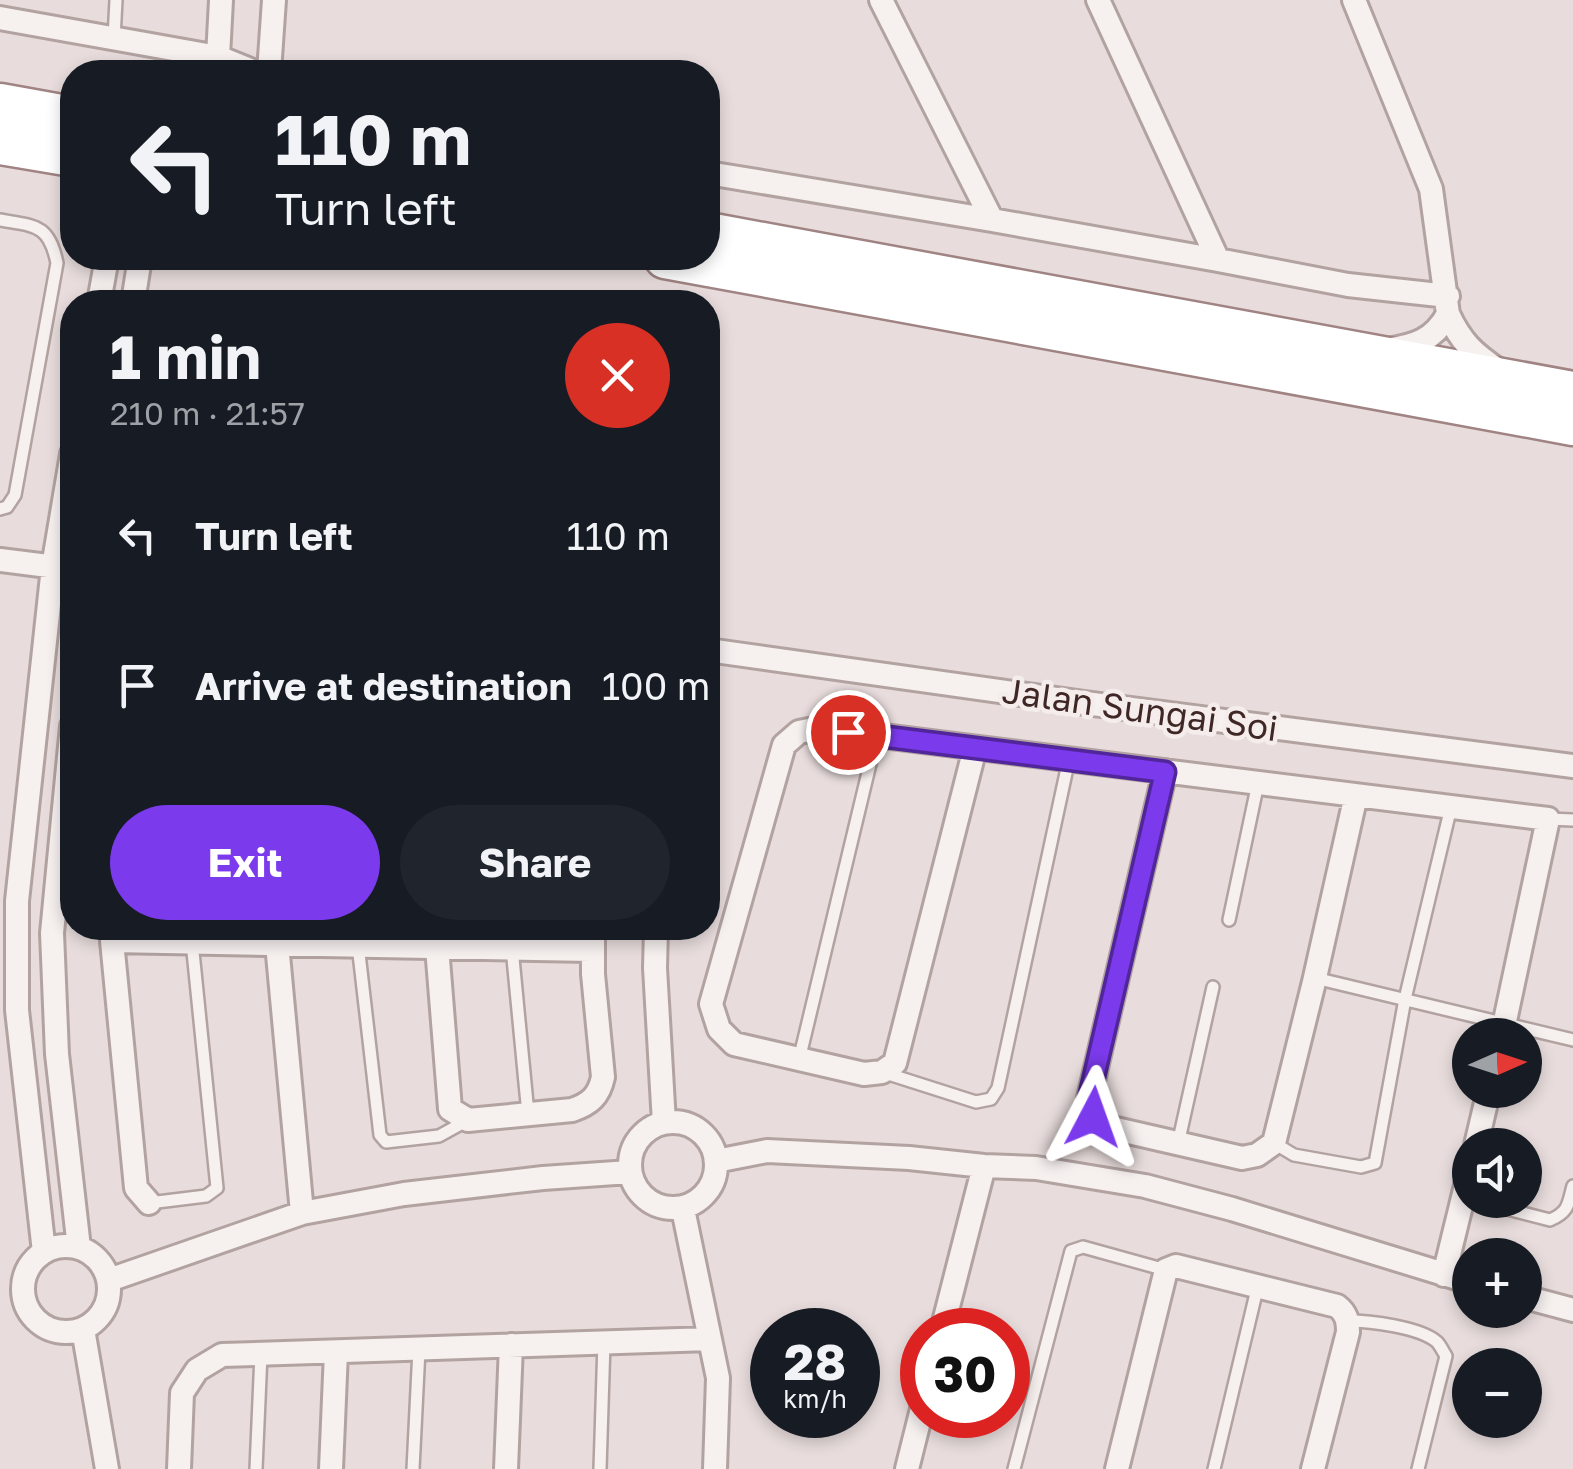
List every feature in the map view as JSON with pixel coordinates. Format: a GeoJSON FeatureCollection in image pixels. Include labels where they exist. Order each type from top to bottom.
{"type":"FeatureCollection","features":[{"type":"Feature","properties":{"kind":"highway"},"geometry":{"type":"LineString","coordinates":[[0,104],[60,142]]}},
{"type":"Feature","properties":{"kind":"highway"},"geometry":{"type":"LineString","coordinates":[[0,144],[60,147]]}},
{"type":"Feature","properties":{"kind":"highway"},"geometry":{"type":"LineString","coordinates":[[720,234],[1573,392]]}},
{"type":"Feature","properties":{"kind":"highway"},"geometry":{"type":"LineString","coordinates":[[720,268],[1573,425]]}},
{"type":"Feature","properties":{"kind":"street"},"geometry":{"type":"LineString","coordinates":[[218,57],[221,0]]}},
{"type":"Feature","properties":{"kind":"street"},"geometry":{"type":"LineString","coordinates":[[270,60],[274,0]]}},
{"type":"Feature","properties":{"kind":"street"},"geometry":{"type":"LineString","coordinates":[[881,0],[992,220]]}},
{"type":"Feature","properties":{"kind":"street"},"geometry":{"type":"LineString","coordinates":[[1098,0],[1218,260]]}},
{"type":"Feature","properties":{"kind":"street"},"geometry":{"type":"LineString","coordinates":[[1354,0],[1431,189],[1455,328],[1472,352],[1516,382]]}},
{"type":"Feature","properties":{"kind":"street"},"geometry":{"type":"LineString","coordinates":[[8,13],[225,60]]}},
{"type":"Feature","properties":{"kind":"street"},"geometry":{"type":"LineString","coordinates":[[720,175],[1218,260],[1448,305]]}},
{"type":"Feature","properties":{"kind":"street"},"geometry":{"type":"LineString","coordinates":[[1361,353],[1400,348],[1432,336],[1441,327],[1448,305]]}},
{"type":"Feature","properties":{"kind":"street"},"geometry":{"type":"LineString","coordinates":[[0,560],[60,568]]}},
{"type":"Feature","properties":{"kind":"street"},"geometry":{"type":"LineString","coordinates":[[44,1252],[17,1010],[17,920],[60,591]]}},
{"type":"Feature","properties":{"kind":"street","name":"Jalan Sungai Soi"},"geometry":{"type":"LineString","coordinates":[[720,652],[1573,766]]}},
{"type":"Feature","properties":{"kind":"street"},"geometry":{"type":"LineString","coordinates":[[974,748],[895,1063],[882,1072],[864,1074],[734,1044],[719,1029],[712,1004],[784,745],[800,732],[819,728],[1548,819],[1505,1018]]}},
{"type":"Feature","properties":{"kind":"street"},"geometry":{"type":"LineString","coordinates":[[1165,772],[1089,1098],[1093,1117],[1107,1127],[1242,1158],[1258,1155],[1274,1143],[1356,795]]}},
{"type":"Feature","properties":{"kind":"street"},"geometry":{"type":"LineString","coordinates":[[60,850],[52,933],[58,1054],[80,1248]]}},
{"type":"Feature","properties":{"kind":"street"},"geometry":{"type":"LineString","coordinates":[[114,940],[136,1188],[150,1203]]}},
{"type":"Feature","properties":{"kind":"street"},"geometry":{"type":"LineString","coordinates":[[278,940],[302,1213]]}},
{"type":"Feature","properties":{"kind":"street"},"geometry":{"type":"LineString","coordinates":[[438,940],[450,1109],[468,1120],[572,1110],[585,1106],[600,1089],[592,940]]}},
{"type":"Feature","properties":{"kind":"street"},"geometry":{"type":"LineString","coordinates":[[656,940],[664,1122]]}},
{"type":"Feature","properties":{"kind":"street"},"geometry":{"type":"LineString","coordinates":[[664,1122],[692,1126],[712,1146],[716,1161],[710,1187],[696,1203],[683,1208],[663,1208],[650,1202],[640,1193],[630,1172],[636,1144],[643,1134],[664,1122]]}},
{"type":"Feature","properties":{"kind":"street"},"geometry":{"type":"LineString","coordinates":[[716,1161],[767,1152],[1036,1168],[1145,1186],[1452,1276]]}},
{"type":"Feature","properties":{"kind":"street"},"geometry":{"type":"LineString","coordinates":[[948,1308],[984,1166]]}},
{"type":"Feature","properties":{"kind":"street"},"geometry":{"type":"LineString","coordinates":[[108,1280],[302,1213],[404,1194],[630,1172]]}},
{"type":"Feature","properties":{"kind":"street"},"geometry":{"type":"LineString","coordinates":[[683,1208],[718,1378],[715,1469]]}},
{"type":"Feature","properties":{"kind":"street"},"geometry":{"type":"LineString","coordinates":[[1444,1274],[1462,1218]]}},
{"type":"Feature","properties":{"kind":"street"},"geometry":{"type":"LineString","coordinates":[[67,1246],[80,1248],[103,1266],[109,1295],[96,1321],[83,1329],[55,1331],[32,1315],[23,1288],[26,1274],[44,1252],[67,1246]]}},
{"type":"Feature","properties":{"kind":"street"},"geometry":{"type":"LineString","coordinates":[[1117,1469],[1168,1268],[1182,1267],[1344,1311],[1348,1332],[1312,1469]]}},
{"type":"Feature","properties":{"kind":"street"},"geometry":{"type":"LineString","coordinates":[[1542,1302],[1573,1310]]}},
{"type":"Feature","properties":{"kind":"street"},"geometry":{"type":"LineString","coordinates":[[83,1329],[107,1469]]}},
{"type":"Feature","properties":{"kind":"street"},"geometry":{"type":"LineString","coordinates":[[179,1469],[182,1393],[198,1370],[222,1355],[710,1338]]}},
{"type":"Feature","properties":{"kind":"street"},"geometry":{"type":"LineString","coordinates":[[506,1469],[511,1346]]}},
{"type":"Feature","properties":{"kind":"street"},"geometry":{"type":"LineString","coordinates":[[331,1469],[336,1352]]}},
{"type":"Feature","properties":{"kind":"street"},"geometry":{"type":"LineString","coordinates":[[908,1469],[915,1438]]}},
{"type":"Feature","properties":{"kind":"lane"},"geometry":{"type":"LineString","coordinates":[[114,38],[116,0]]}},
{"type":"Feature","properties":{"kind":"lane"},"geometry":{"type":"LineString","coordinates":[[0,220],[36,226],[53,242],[57,263],[15,494],[8,507],[0,509]]}},
{"type":"Feature","properties":{"kind":"lane"},"geometry":{"type":"LineString","coordinates":[[799,1060],[877,736]]}},
{"type":"Feature","properties":{"kind":"lane"},"geometry":{"type":"LineString","coordinates":[[882,1072],[976,1102],[991,1099],[998,1088],[1069,759]]}},
{"type":"Feature","properties":{"kind":"lane"},"geometry":{"type":"LineString","coordinates":[[1229,920],[1258,783]]}},
{"type":"Feature","properties":{"kind":"lane"},"geometry":{"type":"LineString","coordinates":[[1274,1143],[1294,1155],[1361,1167],[1375,1162],[1405,999],[1451,807]]}},
{"type":"Feature","properties":{"kind":"lane"},"geometry":{"type":"LineString","coordinates":[[1548,819],[1573,820]]}},
{"type":"Feature","properties":{"kind":"lane"},"geometry":{"type":"LineString","coordinates":[[150,1203],[206,1196],[217,1188],[193,940]]}},
{"type":"Feature","properties":{"kind":"lane"},"geometry":{"type":"LineString","coordinates":[[360,940],[380,1136],[386,1142],[439,1136],[468,1120]]}},
{"type":"Feature","properties":{"kind":"lane"},"geometry":{"type":"LineString","coordinates":[[514,940],[528,1114]]}},
{"type":"Feature","properties":{"kind":"lane"},"geometry":{"type":"LineString","coordinates":[[1315,978],[1467,1018]]}},
{"type":"Feature","properties":{"kind":"lane"},"geometry":{"type":"LineString","coordinates":[[1178,1144],[1214,987]]}},
{"type":"Feature","properties":{"kind":"lane"},"geometry":{"type":"LineString","coordinates":[[1542,1035],[1573,1040]]}},
{"type":"Feature","properties":{"kind":"lane"},"geometry":{"type":"LineString","coordinates":[[1542,1218],[1562,1216],[1573,1186]]}},
{"type":"Feature","properties":{"kind":"lane"},"geometry":{"type":"LineString","coordinates":[[1014,1469],[1071,1251],[1083,1247],[1168,1268]]}},
{"type":"Feature","properties":{"kind":"lane"},"geometry":{"type":"LineString","coordinates":[[1214,1469],[1258,1285]]}},
{"type":"Feature","properties":{"kind":"lane"},"geometry":{"type":"LineString","coordinates":[[1348,1321],[1376,1322],[1426,1335],[1438,1343],[1446,1356],[1418,1469]]}},
{"type":"Feature","properties":{"kind":"lane"},"geometry":{"type":"LineString","coordinates":[[600,1469],[604,1342]]}},
{"type":"Feature","properties":{"kind":"lane"},"geometry":{"type":"LineString","coordinates":[[412,1469],[418,1348]]}},
{"type":"Feature","properties":{"kind":"lane"},"geometry":{"type":"LineString","coordinates":[[256,1469],[261,1354]]}},
{"type":"Feature","properties":{"kind":"route"},"geometry":{"type":"LineString","coordinates":[[848,732],[1165,772],[1089,1098],[1093,1117]]}}]}
